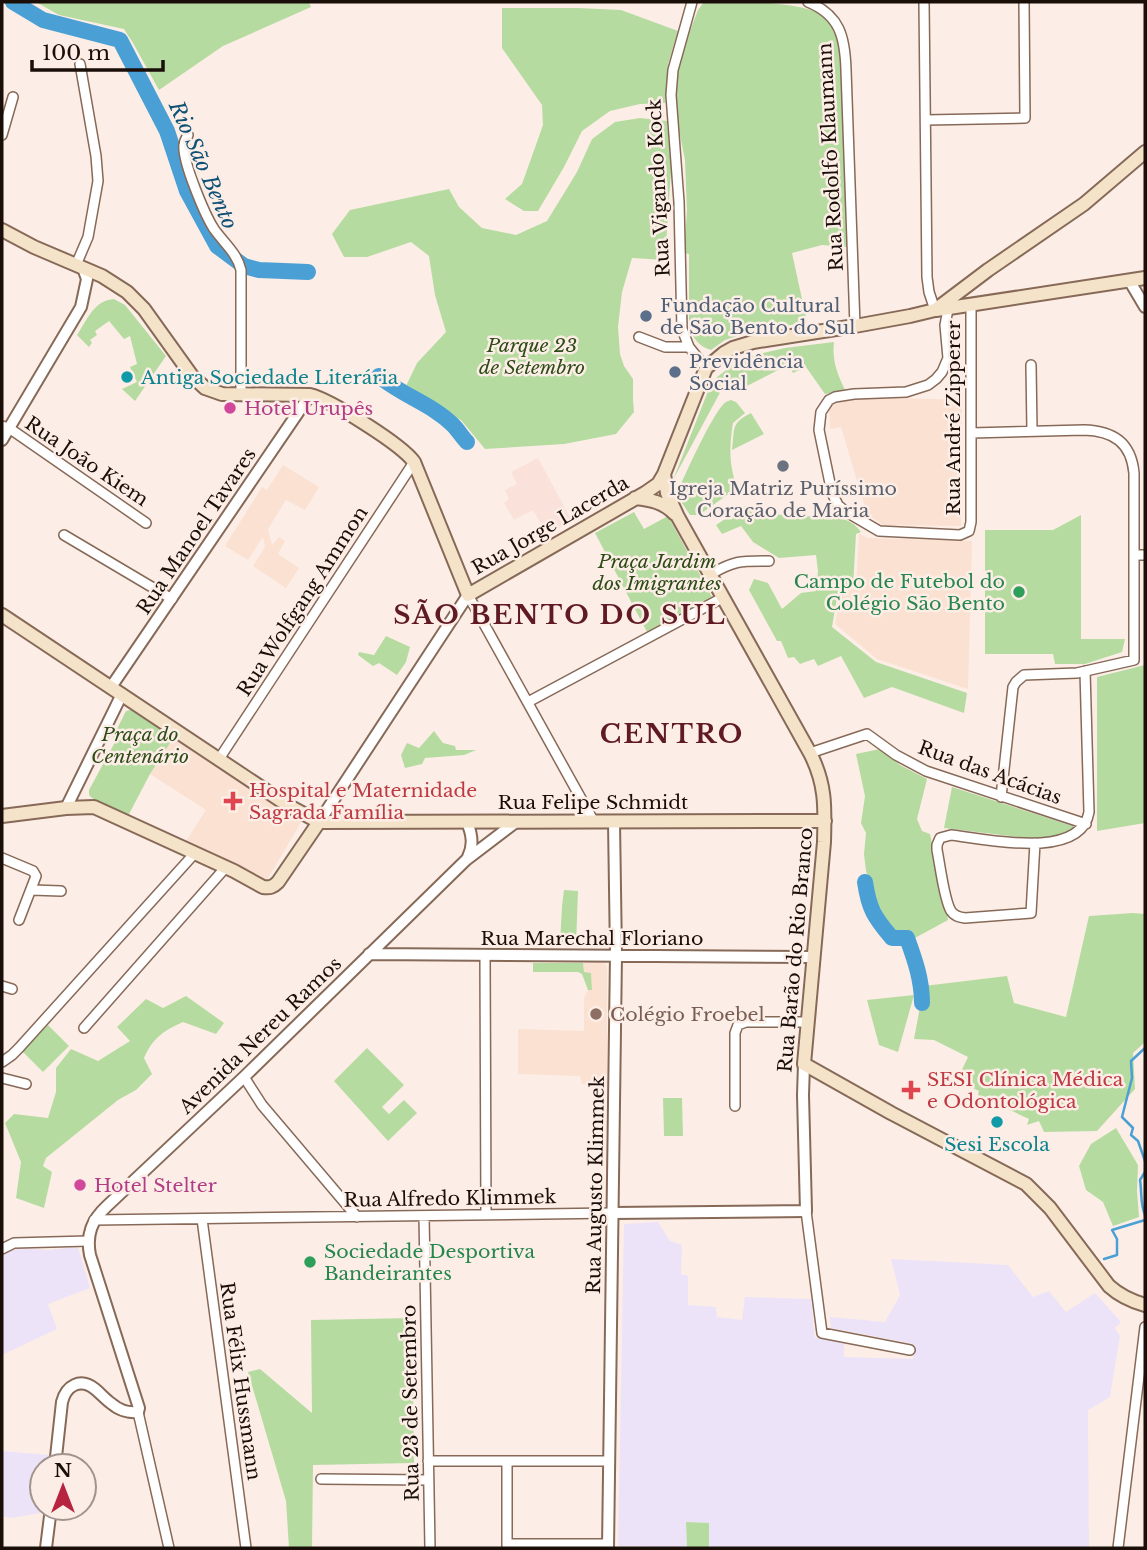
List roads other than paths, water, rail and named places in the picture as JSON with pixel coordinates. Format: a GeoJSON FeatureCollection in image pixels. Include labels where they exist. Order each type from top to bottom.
{"type":"FeatureCollection","features":[{"type":"Feature","properties":{"kind":"main road"},"geometry":{"type":"LineString","coordinates":[[940,307],[988,270],[1084,204],[1145,152]]}},
{"type":"Feature","properties":{"kind":"main road"},"geometry":{"type":"LineString","coordinates":[[2,230],[102,276],[127,292],[200,384],[217,393],[318,397],[334,404],[397,445],[414,462],[468,595]]}},
{"type":"Feature","properties":{"kind":"main road"},"geometry":{"type":"LineString","coordinates":[[664,474],[706,368],[724,353],[742,344],[855,326],[940,307],[971,305],[1145,278]]}},
{"type":"Feature","properties":{"kind":"main road"},"geometry":{"type":"LineString","coordinates":[[965,287],[963,299],[971,305]]}},
{"type":"Feature","properties":{"kind":"main road","name":"Rua Jorge Lacerda"},"geometry":{"type":"LineString","coordinates":[[468,595],[652,489],[664,474]]}},
{"type":"Feature","properties":{"kind":"main road","name":"Rua Barão do Rio Branco"},"geometry":{"type":"LineString","coordinates":[[664,474],[667,493],[678,517],[810,752],[823,783],[825,821],[822,874],[804,1064]]}},
{"type":"Feature","properties":{"kind":"main road"},"geometry":{"type":"LineString","coordinates":[[635,498],[659,502],[678,517]]}},
{"type":"Feature","properties":{"kind":"main road"},"geometry":{"type":"LineString","coordinates":[[2,615],[294,809],[319,822],[278,882],[272,887],[263,887],[102,810],[88,807],[66,808],[2,816]]}},
{"type":"Feature","properties":{"kind":"main road","name":"Rua Felipe Schmidt"},"geometry":{"type":"LineString","coordinates":[[319,822],[825,821]]}},
{"type":"Feature","properties":{"kind":"main road"},"geometry":{"type":"LineString","coordinates":[[804,1064],[1026,1184],[1050,1208],[1109,1286],[1129,1300],[1145,1305]]}},
{"type":"Feature","properties":{"kind":"street","name":"Rua Vigando Kock"},"geometry":{"type":"LineString","coordinates":[[692,2],[675,60],[671,95],[679,202],[681,318],[684,338],[706,368]]}},
{"type":"Feature","properties":{"kind":"street","name":"Rua Rodolfo Klaumann"},"geometry":{"type":"LineString","coordinates":[[808,2],[830,14],[841,32],[844,44],[855,326]]}},
{"type":"Feature","properties":{"kind":"street"},"geometry":{"type":"LineString","coordinates":[[924,2],[927,277],[929,292],[940,307],[945,325]]}},
{"type":"Feature","properties":{"kind":"street"},"geometry":{"type":"LineString","coordinates":[[926,120],[1025,118],[1024,2]]}},
{"type":"Feature","properties":{"kind":"street"},"geometry":{"type":"LineString","coordinates":[[2,440],[5,427],[81,307],[87,279],[80,267],[98,181],[80,64]]}},
{"type":"Feature","properties":{"kind":"street"},"geometry":{"type":"LineString","coordinates":[[2,135],[13,97]]}},
{"type":"Feature","properties":{"kind":"street"},"geometry":{"type":"LineString","coordinates":[[188,135],[184,143],[184,154],[204,211],[240,265],[241,394]]}},
{"type":"Feature","properties":{"kind":"street"},"geometry":{"type":"LineString","coordinates":[[1129,280],[1145,307]]}},
{"type":"Feature","properties":{"kind":"street","name":"Rua André Zipperer"},"geometry":{"type":"LineString","coordinates":[[945,325],[948,351],[946,365],[928,385],[906,393],[843,396],[829,400],[821,412],[819,430],[832,493],[838,505],[845,511],[879,531],[960,535],[969,531],[971,305]]}},
{"type":"Feature","properties":{"kind":"street"},"geometry":{"type":"LineString","coordinates":[[940,307],[937,316],[945,325]]}},
{"type":"Feature","properties":{"kind":"street"},"geometry":{"type":"LineString","coordinates":[[639,337],[665,346],[689,347]]}},
{"type":"Feature","properties":{"kind":"street"},"geometry":{"type":"LineString","coordinates":[[1031,365],[1032,431]]}},
{"type":"Feature","properties":{"kind":"street","name":"Rua Manoel Tavares"},"geometry":{"type":"LineString","coordinates":[[66,808],[117,691],[172,599],[310,395]]}},
{"type":"Feature","properties":{"kind":"street","name":"Rua João Kiem"},"geometry":{"type":"LineString","coordinates":[[5,427],[146,523]]}},
{"type":"Feature","properties":{"kind":"street"},"geometry":{"type":"LineString","coordinates":[[971,432],[1101,432],[1122,443],[1134,466],[1134,660],[1085,671],[1024,675],[1016,682],[1013,687],[1001,797]]}},
{"type":"Feature","properties":{"kind":"street","name":"Rua Wolfgang Ammon"},"geometry":{"type":"LineString","coordinates":[[219,759],[414,462]]}},
{"type":"Feature","properties":{"kind":"street"},"geometry":{"type":"LineString","coordinates":[[64,535],[172,599]]}},
{"type":"Feature","properties":{"kind":"street"},"geometry":{"type":"LineString","coordinates":[[1134,555],[1145,555]]}},
{"type":"Feature","properties":{"kind":"street"},"geometry":{"type":"LineString","coordinates":[[711,574],[731,562],[769,561]]}},
{"type":"Feature","properties":{"kind":"street"},"geometry":{"type":"LineString","coordinates":[[468,595],[594,822]]}},
{"type":"Feature","properties":{"kind":"street","name":"Rua Jorge Lacerda"},"geometry":{"type":"LineString","coordinates":[[319,822],[468,595]]}},
{"type":"Feature","properties":{"kind":"street"},"geometry":{"type":"LineString","coordinates":[[528,702],[724,597]]}},
{"type":"Feature","properties":{"kind":"street"},"geometry":{"type":"LineString","coordinates":[[1035,843],[1031,913],[970,918],[956,916],[950,909],[937,845],[940,838],[951,835],[1035,843],[1067,838],[1086,824],[1089,812],[1085,671]]}},
{"type":"Feature","properties":{"kind":"street","name":"Rua das Acácias"},"geometry":{"type":"LineString","coordinates":[[810,752],[867,734],[913,766],[1086,824]]}},
{"type":"Feature","properties":{"kind":"street"},"geometry":{"type":"LineString","coordinates":[[466,860],[472,838],[467,822]]}},
{"type":"Feature","properties":{"kind":"street","name":"Avenida Nereu Ramos"},"geometry":{"type":"LineString","coordinates":[[88,1241],[94,1220],[107,1206],[244,1077],[466,860],[516,822]]}},
{"type":"Feature","properties":{"kind":"street","name":"Rua Augusto Klimmek"},"geometry":{"type":"LineString","coordinates":[[608,1546],[616,956],[614,822]]}},
{"type":"Feature","properties":{"kind":"street"},"geometry":{"type":"LineString","coordinates":[[2,1062],[19,1048],[195,853]]}},
{"type":"Feature","properties":{"kind":"street"},"geometry":{"type":"LineString","coordinates":[[2,858],[35,873],[36,879],[19,920]]}},
{"type":"Feature","properties":{"kind":"street"},"geometry":{"type":"LineString","coordinates":[[84,1028],[226,867]]}},
{"type":"Feature","properties":{"kind":"street"},"geometry":{"type":"LineString","coordinates":[[32,890],[61,891]]}},
{"type":"Feature","properties":{"kind":"street","name":"Rua Marechal Floriano"},"geometry":{"type":"LineString","coordinates":[[369,954],[814,957]]}},
{"type":"Feature","properties":{"kind":"street"},"geometry":{"type":"LineString","coordinates":[[485,955],[486,1215]]}},
{"type":"Feature","properties":{"kind":"street"},"geometry":{"type":"LineString","coordinates":[[2,986],[12,989]]}},
{"type":"Feature","properties":{"kind":"street"},"geometry":{"type":"LineString","coordinates":[[735,1106],[735,1033],[738,1025],[746,1022],[808,1022]]}},
{"type":"Feature","properties":{"kind":"street","name":"Rua Barão do Rio Branco"},"geometry":{"type":"LineString","coordinates":[[804,1064],[806,1211],[822,1333],[910,1350]]}},
{"type":"Feature","properties":{"kind":"street"},"geometry":{"type":"LineString","coordinates":[[244,1077],[262,1105],[357,1217]]}},
{"type":"Feature","properties":{"kind":"street"},"geometry":{"type":"LineString","coordinates":[[2,1078],[26,1084]]}},
{"type":"Feature","properties":{"kind":"street","name":"Rua Alfredo Klimmek"},"geometry":{"type":"LineString","coordinates":[[94,1220],[806,1211]]}},
{"type":"Feature","properties":{"kind":"street","name":"Rua 23 de Setembro"},"geometry":{"type":"LineString","coordinates":[[424,1216],[430,1548]]}},
{"type":"Feature","properties":{"kind":"street","name":"Rua Félix Hussmann"},"geometry":{"type":"LineString","coordinates":[[202,1219],[246,1548]]}},
{"type":"Feature","properties":{"kind":"street"},"geometry":{"type":"LineString","coordinates":[[2,1249],[14,1243],[88,1241],[90,1255],[137,1401],[170,1548]]}},
{"type":"Feature","properties":{"kind":"street"},"geometry":{"type":"LineString","coordinates":[[1118,1548],[1145,1327]]}},
{"type":"Feature","properties":{"kind":"street"},"geometry":{"type":"LineString","coordinates":[[57,1452],[62,1402],[73,1384],[90,1385],[113,1406],[138,1412]]}},
{"type":"Feature","properties":{"kind":"street"},"geometry":{"type":"LineString","coordinates":[[428,1461],[608,1461]]}},
{"type":"Feature","properties":{"kind":"street"},"geometry":{"type":"LineString","coordinates":[[507,1461],[507,1546],[608,1546]]}},
{"type":"Feature","properties":{"kind":"street"},"geometry":{"type":"LineString","coordinates":[[321,1479],[428,1480]]}},
{"type":"Feature","properties":{"kind":"street"},"geometry":{"type":"LineString","coordinates":[[46,1548],[49,1522]]}},
{"type":"Feature","properties":{"kind":"waterway","name":"Rio São Bento"},"geometry":{"type":"LineString","coordinates":[[13,2],[43,20],[120,40],[167,131],[187,191],[217,246],[244,266],[259,270],[308,272]]}},
{"type":"Feature","properties":{"kind":"waterway","name":"Rio São Bento"},"geometry":{"type":"LineString","coordinates":[[379,376],[445,418],[467,442]]}},
{"type":"Feature","properties":{"kind":"waterway","name":"Rio São Bento"},"geometry":{"type":"LineString","coordinates":[[865,882],[868,899],[881,924],[892,938],[907,938],[919,978],[922,1003]]}},
{"type":"Feature","properties":{"kind":"waterway"},"geometry":{"type":"LineString","coordinates":[[1145,1048],[1131,1061],[1132,1078],[1122,1117],[1133,1128],[1131,1135],[1138,1141],[1145,1161]]}},
{"type":"Feature","properties":{"kind":"waterway"},"geometry":{"type":"LineString","coordinates":[[1145,1172],[1140,1180],[1145,1215]]}},
{"type":"Feature","properties":{"kind":"waterway"},"geometry":{"type":"LineString","coordinates":[[1104,1259],[1117,1255],[1117,1239],[1112,1230],[1145,1220]]}},
{"type":"Feature","properties":{"kind":"place","name":"Fundação Cultural de São Bento do Sul"},"geometry":{"type":"Point","coordinates":[646,316]}},
{"type":"Feature","properties":{"kind":"place","name":"Previdência Social"},"geometry":{"type":"Point","coordinates":[675,372]}},
{"type":"Feature","properties":{"kind":"place","name":"Antiga Sociedade Literária"},"geometry":{"type":"Point","coordinates":[127,377]}},
{"type":"Feature","properties":{"kind":"place","name":"Hotel Urupês"},"geometry":{"type":"Point","coordinates":[230,408]}},
{"type":"Feature","properties":{"kind":"place","name":"Igreja Matriz Puríssimo Coração de Maria"},"geometry":{"type":"Point","coordinates":[783,466]}},
{"type":"Feature","properties":{"kind":"place","name":"Campo de Futebol do Colégio São Bento"},"geometry":{"type":"Point","coordinates":[1019,592]}},
{"type":"Feature","properties":{"kind":"place","name":"Hospital e Maternidade Sagrada Família"},"geometry":{"type":"Point","coordinates":[233,801]}},
{"type":"Feature","properties":{"kind":"place","name":"Colégio Froebel"},"geometry":{"type":"Point","coordinates":[596,1014]}},
{"type":"Feature","properties":{"kind":"place","name":"SESI Clínica Médica e Odontológica"},"geometry":{"type":"Point","coordinates":[911,1090]}},
{"type":"Feature","properties":{"kind":"place","name":"Sesi Escola"},"geometry":{"type":"Point","coordinates":[997,1122]}},
{"type":"Feature","properties":{"kind":"place","name":"Hotel Stelter"},"geometry":{"type":"Point","coordinates":[80,1185]}},
{"type":"Feature","properties":{"kind":"place","name":"Sociedade Desportiva Bandeirantes"},"geometry":{"type":"Point","coordinates":[310,1262]}},
{"type":"Feature","properties":{"kind":"district","name":"SÃO BENTO DO SUL"},"geometry":{"type":"Point","coordinates":[560,615]}},
{"type":"Feature","properties":{"kind":"district","name":"CENTRO"},"geometry":{"type":"Point","coordinates":[672,734]}},
{"type":"Feature","properties":{"kind":"park label","name":"Parque 23 de Setembro"},"geometry":{"type":"Point","coordinates":[532,356]}},
{"type":"Feature","properties":{"kind":"park label","name":"Praça Jardim dos Imigrantes"},"geometry":{"type":"Point","coordinates":[657,572]}},
{"type":"Feature","properties":{"kind":"park label","name":"Praça do Centenário"},"geometry":{"type":"Point","coordinates":[140,745]}}]}
